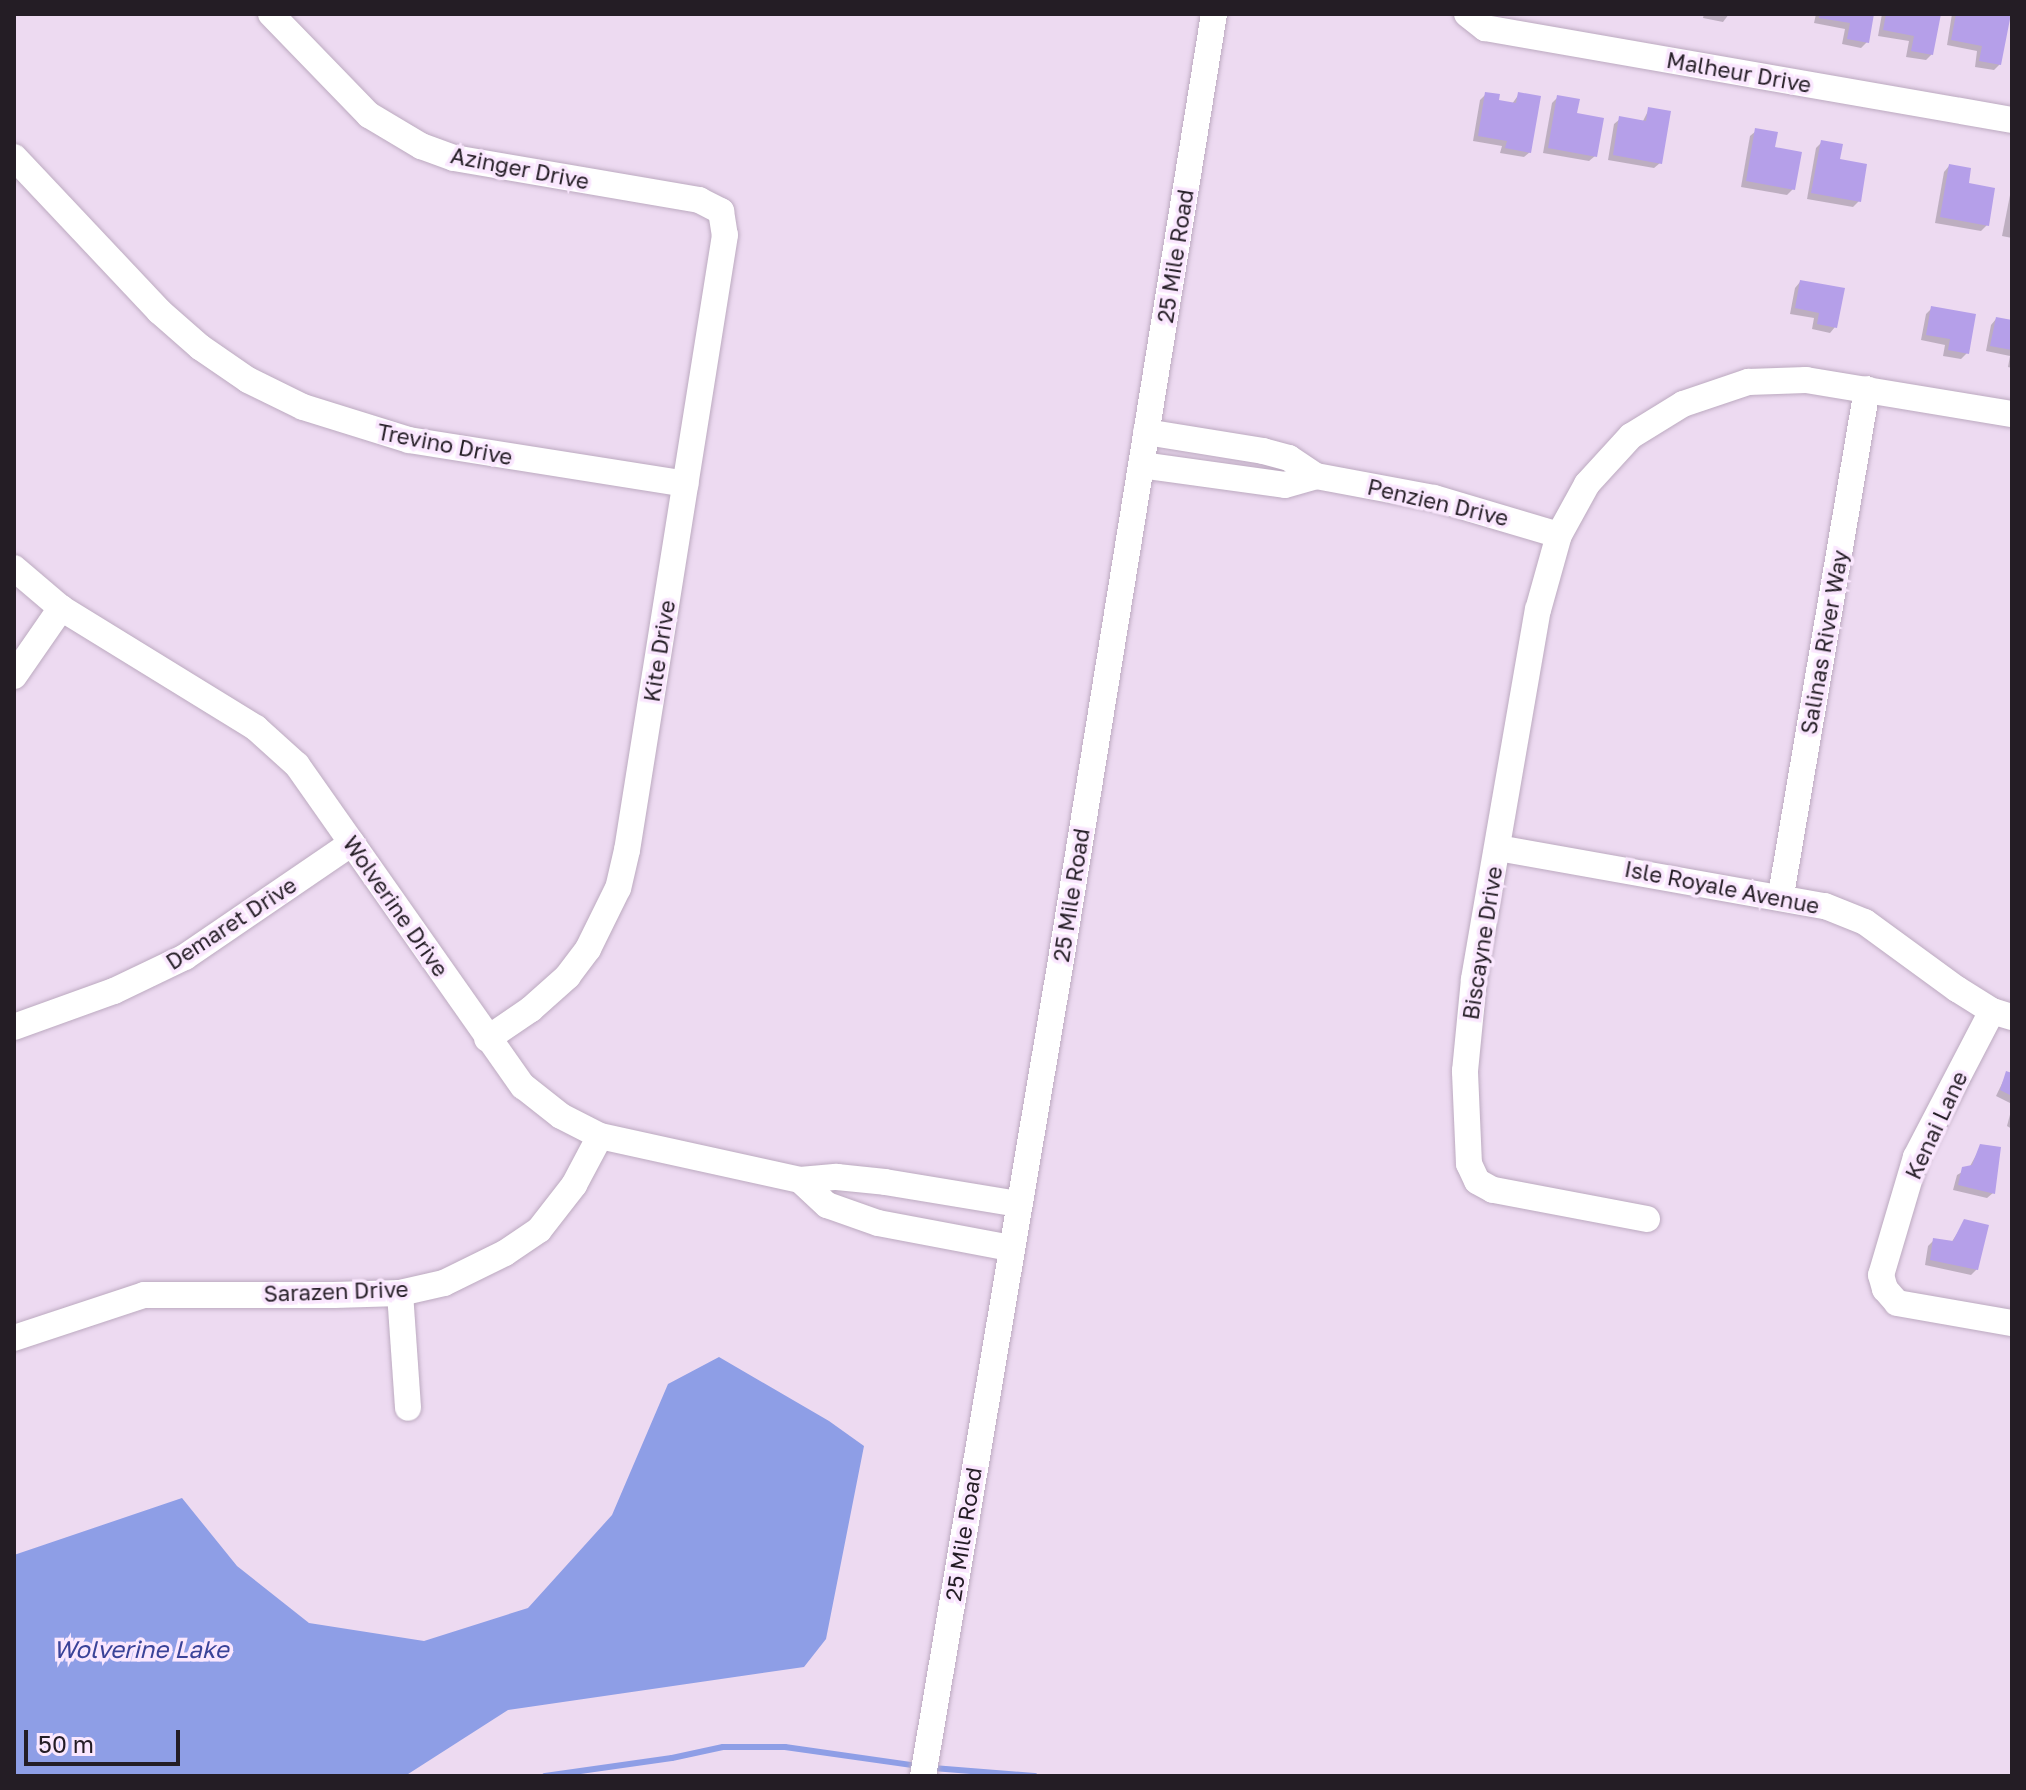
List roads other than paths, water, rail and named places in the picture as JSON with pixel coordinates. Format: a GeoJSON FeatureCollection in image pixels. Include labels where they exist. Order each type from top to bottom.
{"type":"FeatureCollection","features":[{"type":"Feature","properties":{"kind":"street","name":"Azinger Drive"},"geometry":{"type":"LineString","coordinates":[[271,14],[369,115],[421,146],[454,158],[699,200],[721,211]]}},
{"type":"Feature","properties":{"kind":"street","name":"25 Mile Road"},"geometry":{"type":"LineString","coordinates":[[923,1776],[1214,14]]}},
{"type":"Feature","properties":{"kind":"street","name":"Malheur Drive"},"geometry":{"type":"LineString","coordinates":[[1468,16],[1485,28],[2012,120]]}},
{"type":"Feature","properties":{"kind":"street","name":"Trevino Drive"},"geometry":{"type":"LineString","coordinates":[[14,157],[159,311],[200,347],[261,387],[355,426],[409,440],[686,484]]}},
{"type":"Feature","properties":{"kind":"street","name":"Kite Drive"},"geometry":{"type":"LineString","coordinates":[[487,1039],[531,1009],[568,976],[588,949],[618,888],[725,235],[721,211]]}},
{"type":"Feature","properties":{"kind":"street","name":"Biscayne Drive"},"geometry":{"type":"LineString","coordinates":[[1647,1219],[1493,1190],[1477,1181],[1469,1164],[1465,1071],[1468,1033],[1538,610],[1559,535],[1587,484],[1631,436],[1683,404],[1748,382],[1806,380],[2012,414]]}},
{"type":"Feature","properties":{"kind":"street","name":"Salinas River Way"},"geometry":{"type":"LineString","coordinates":[[1781,895],[1867,389]]}},
{"type":"Feature","properties":{"kind":"street","name":"Penzien Drive"},"geometry":{"type":"LineString","coordinates":[[1146,432],[1263,451],[1289,458],[1316,476],[1434,498],[1559,535]]}},
{"type":"Feature","properties":{"kind":"street","name":"Penzien Drive"},"geometry":{"type":"LineString","coordinates":[[1141,465],[1285,485],[1316,476]]}},
{"type":"Feature","properties":{"kind":"street","name":"Wolverine Drive"},"geometry":{"type":"LineString","coordinates":[[14,568],[61,608],[256,728],[297,765],[487,1039],[523,1086],[561,1116],[600,1136],[800,1180],[837,1177],[885,1182],[1018,1204]]}},
{"type":"Feature","properties":{"kind":"street"},"geometry":{"type":"LineString","coordinates":[[14,676],[61,608]]}},
{"type":"Feature","properties":{"kind":"street","name":"Demaret Drive"},"geometry":{"type":"LineString","coordinates":[[14,1027],[114,991],[185,957],[352,843]]}},
{"type":"Feature","properties":{"kind":"street","name":"Isle Royale Avenue"},"geometry":{"type":"LineString","coordinates":[[1498,848],[1781,895],[1825,906],[1865,922],[2002,1014]]}},
{"type":"Feature","properties":{"kind":"street","name":"Kenai Lane"},"geometry":{"type":"LineString","coordinates":[[2002,1014],[1916,1157],[1885,1253],[1881,1275],[1885,1289],[1897,1303],[2012,1323]]}},
{"type":"Feature","properties":{"kind":"street","name":"Sarazen Drive"},"geometry":{"type":"LineString","coordinates":[[14,1338],[144,1295],[400,1293],[444,1283],[473,1271],[539,1230],[574,1185],[600,1136]]}},
{"type":"Feature","properties":{"kind":"street","name":"Wolverine Drive"},"geometry":{"type":"LineString","coordinates":[[800,1180],[827,1205],[878,1223],[1010,1248]]}},
{"type":"Feature","properties":{"kind":"street"},"geometry":{"type":"LineString","coordinates":[[878,1223],[885,1182]]}},
{"type":"Feature","properties":{"kind":"street"},"geometry":{"type":"LineString","coordinates":[[400,1293],[408,1408]]}},
{"type":"Feature","properties":{"kind":"water","name":"Wolverine Lake"},"geometry":{"type":"Polygon","coordinates":[[[719,1357],[829,1421],[864,1446],[826,1639],[804,1667],[508,1710],[405,1776],[14,1776],[14,1555],[182,1498],[237,1566],[309,1623],[424,1641],[528,1608],[612,1515],[668,1384],[719,1357]]]}},
{"type":"Feature","properties":{"kind":"waterway"},"geometry":{"type":"LineString","coordinates":[[545,1776],[672,1758],[723,1747],[785,1747],[918,1766]]}},
{"type":"Feature","properties":{"kind":"waterway"},"geometry":{"type":"LineString","coordinates":[[933,1768],[1035,1776]]}}]}
